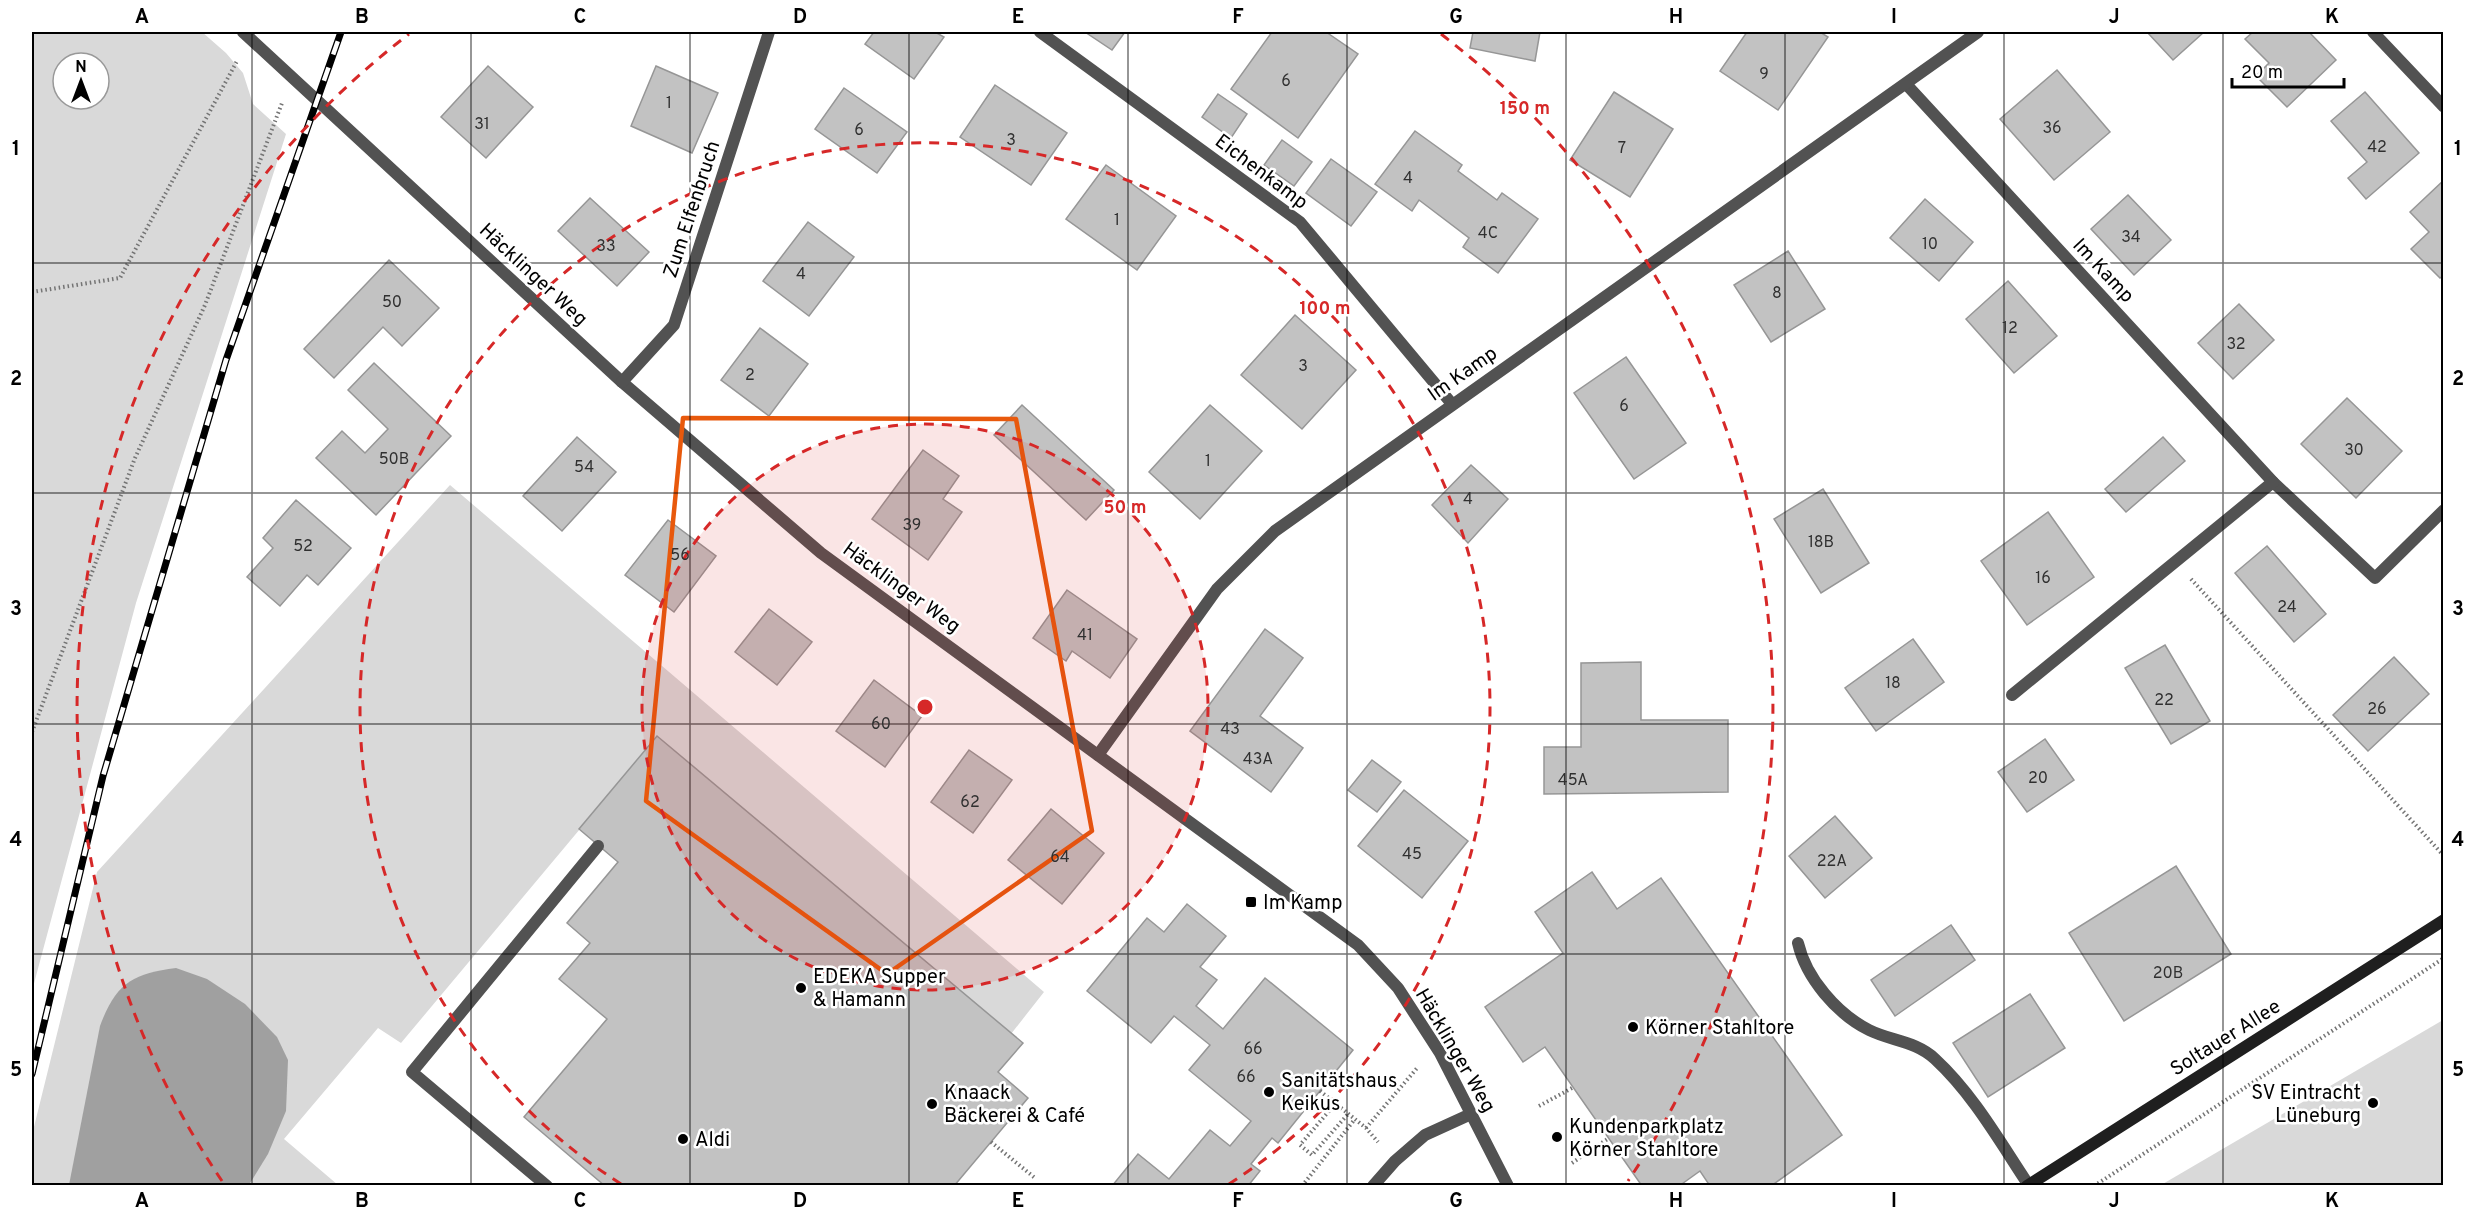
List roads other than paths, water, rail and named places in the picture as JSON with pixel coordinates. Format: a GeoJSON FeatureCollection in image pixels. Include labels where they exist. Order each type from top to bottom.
{"type":"FeatureCollection","features":[{"type":"Feature","properties":{"kind":"street","name":"Zum Elfenbruch"},"geometry":{"type":"LineString","coordinates":[[622,382],[674,325],[769,32]]}},
{"type":"Feature","properties":{"kind":"street","name":"Eichenkamp"},"geometry":{"type":"LineString","coordinates":[[1040,32],[1300,222],[1452,404]]}},
{"type":"Feature","properties":{"kind":"street","name":"Im Kamp"},"geometry":{"type":"LineString","coordinates":[[1098,755],[1217,589],[1275,531],[1978,32]]}},
{"type":"Feature","properties":{"kind":"street"},"geometry":{"type":"LineString","coordinates":[[2373,32],[2444,107]]}},
{"type":"Feature","properties":{"kind":"street","name":"Häcklinger Weg"},"geometry":{"type":"LineString","coordinates":[[246,34],[622,382],[821,553],[1358,945],[1398,988],[1440,1053],[1508,1185]]}},
{"type":"Feature","properties":{"kind":"street","name":"Im Kamp"},"geometry":{"type":"LineString","coordinates":[[1906,84],[2273,482],[2375,578],[2444,510]]}},
{"type":"Feature","properties":{"kind":"street"},"geometry":{"type":"LineString","coordinates":[[2012,695],[2273,482]]}},
{"type":"Feature","properties":{"kind":"street"},"geometry":{"type":"LineString","coordinates":[[547,1185],[412,1072],[598,846]]}},
{"type":"Feature","properties":{"kind":"street","name":"Soltauer Allee"},"geometry":{"type":"LineString","coordinates":[[2027,1185],[2444,920]]}},
{"type":"Feature","properties":{"kind":"street"},"geometry":{"type":"LineString","coordinates":[[1798,943],[1818,985],[1839,1008],[1868,1029],[1920,1048],[1953,1078],[2027,1185]]}},
{"type":"Feature","properties":{"kind":"street"},"geometry":{"type":"LineString","coordinates":[[1373,1185],[1395,1161],[1425,1135],[1471,1114]]}},
{"type":"Feature","properties":{"kind":"railway"},"geometry":{"type":"LineString","coordinates":[[32,1074],[103,776],[226,360],[341,32]]}},
{"type":"Feature","properties":{"kind":"place","name":"Im Kamp"},"geometry":{"type":"Point","coordinates":[1251,902]}},
{"type":"Feature","properties":{"kind":"place","name":"EDEKA Supper & Hamann"},"geometry":{"type":"Point","coordinates":[801,988]}},
{"type":"Feature","properties":{"kind":"place","name":"Körner Stahltore"},"geometry":{"type":"Point","coordinates":[1633,1027]}},
{"type":"Feature","properties":{"kind":"place","name":"Sanitätshaus Keikus"},"geometry":{"type":"Point","coordinates":[1269,1092]}},
{"type":"Feature","properties":{"kind":"place","name":"SV Eintracht Lüneburg"},"geometry":{"type":"Point","coordinates":[2373,1103]}},
{"type":"Feature","properties":{"kind":"place","name":"Knaack Bäckerei & Café"},"geometry":{"type":"Point","coordinates":[932,1104]}},
{"type":"Feature","properties":{"kind":"place","name":"Kundenparkplatz Körner Stahltore"},"geometry":{"type":"Point","coordinates":[1557,1137]}},
{"type":"Feature","properties":{"kind":"place","name":"Aldi"},"geometry":{"type":"Point","coordinates":[683,1139]}}]}
